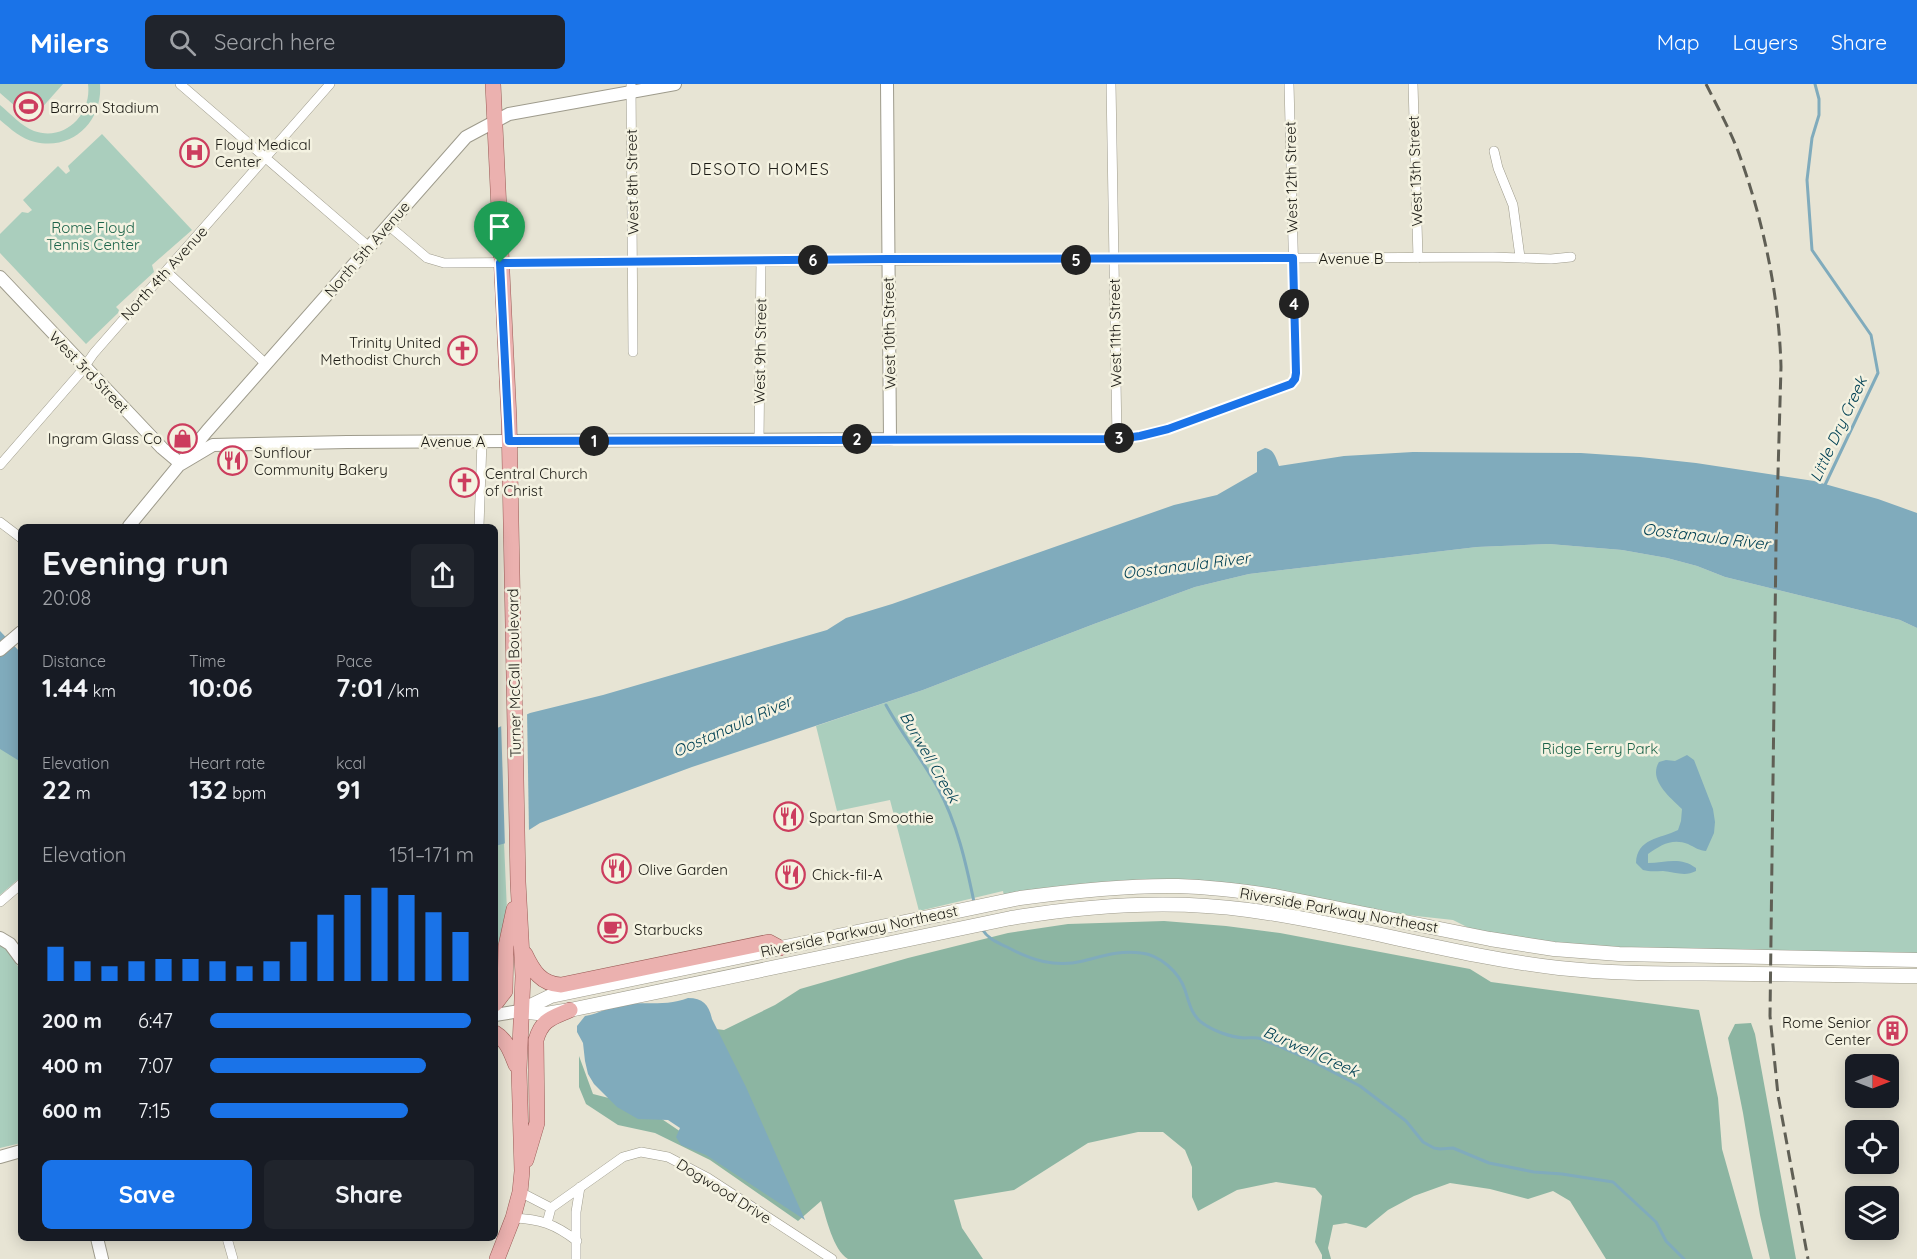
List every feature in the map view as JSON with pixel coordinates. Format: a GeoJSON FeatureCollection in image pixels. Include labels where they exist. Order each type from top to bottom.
{"type":"FeatureCollection","features":[{"type":"Feature","properties":{"kind":"main road","name":"Turner McCall Boulevard"},"geometry":{"type":"LineString","coordinates":[[493,84],[509,441],[518,885],[523,976],[519,1070],[522,1172],[520,1192],[513,1218],[497,1259]]}},
{"type":"Feature","properties":{"kind":"main road"},"geometry":{"type":"LineString","coordinates":[[498,1000],[505,991],[506,946],[518,885]]}},
{"type":"Feature","properties":{"kind":"main road","name":"Riverside Parkway Northeast"},"geometry":{"type":"LineString","coordinates":[[520,1011],[551,996],[1006,901],[1083,890],[1179,886],[1275,896],[1490,939],[1554,949],[1619,954],[1917,960]]}},
{"type":"Feature","properties":{"kind":"main road","name":"Riverside Parkway Northeast"},"geometry":{"type":"LineString","coordinates":[[520,1011],[546,1014],[570,1010],[1011,918],[1057,910],[1132,904],[1196,905],[1295,917],[1465,952],[1560,968],[1636,972],[1917,976]]}},
{"type":"Feature","properties":{"kind":"main road"},"geometry":{"type":"LineString","coordinates":[[521,945],[532,969],[542,980],[553,985],[769,942],[780,948]]}},
{"type":"Feature","properties":{"kind":"main road"},"geometry":{"type":"LineString","coordinates":[[522,1172],[537,1123],[536,1070],[539,1028],[547,1020],[570,1010]]}},
{"type":"Feature","properties":{"kind":"main road"},"geometry":{"type":"LineString","coordinates":[[498,1035],[507,1045],[519,1070]]}},
{"type":"Feature","properties":{"kind":"street"},"geometry":{"type":"LineString","coordinates":[[180,84],[369,247]]}},
{"type":"Feature","properties":{"kind":"street","name":"North 4th Avenue"},"geometry":{"type":"LineString","coordinates":[[0,465],[85,367],[94,352],[330,84]]}},
{"type":"Feature","properties":{"kind":"street","name":"North 5th Avenue"},"geometry":{"type":"LineString","coordinates":[[131,524],[207,431],[466,137],[509,114],[631,88],[675,84]]}},
{"type":"Feature","properties":{"kind":"street","name":"West 10th Street"},"geometry":{"type":"LineString","coordinates":[[887,84],[890,439]]}},
{"type":"Feature","properties":{"kind":"street","name":"West 11th Street"},"geometry":{"type":"LineString","coordinates":[[1111,84],[1117,439]]}},
{"type":"Feature","properties":{"kind":"street","name":"West 12th Street"},"geometry":{"type":"LineString","coordinates":[[1289,84],[1295,379]]}},
{"type":"Feature","properties":{"kind":"street","name":"West 13th Street"},"geometry":{"type":"LineString","coordinates":[[1413,84],[1418,258]]}},
{"type":"Feature","properties":{"kind":"street","name":"West 8th Street"},"geometry":{"type":"LineString","coordinates":[[631,88],[633,352]]}},
{"type":"Feature","properties":{"kind":"street"},"geometry":{"type":"LineString","coordinates":[[1494,150],[1498,168],[1514,205],[1520,257]]}},
{"type":"Feature","properties":{"kind":"street","name":"Avenue B"},"geometry":{"type":"LineString","coordinates":[[388,225],[430,260],[444,263],[888,259],[1520,257],[1551,259],[1571,257]]}},
{"type":"Feature","properties":{"kind":"street","name":"West 9th Street"},"geometry":{"type":"LineString","coordinates":[[759,441],[761,261]]}},
{"type":"Feature","properties":{"kind":"street"},"geometry":{"type":"LineString","coordinates":[[166,271],[266,364]]}},
{"type":"Feature","properties":{"kind":"street","name":"West 3rd Street"},"geometry":{"type":"LineString","coordinates":[[0,277],[162,448],[181,464]]}},
{"type":"Feature","properties":{"kind":"street","name":"Avenue A"},"geometry":{"type":"LineString","coordinates":[[181,464],[213,445],[482,441],[1117,439],[1168,429],[1285,387],[1295,379]]}},
{"type":"Feature","properties":{"kind":"street"},"geometry":{"type":"LineString","coordinates":[[479,524],[482,441]]}},
{"type":"Feature","properties":{"kind":"street"},"geometry":{"type":"LineString","coordinates":[[0,522],[18,536]]}},
{"type":"Feature","properties":{"kind":"street"},"geometry":{"type":"LineString","coordinates":[[0,650],[18,635]]}},
{"type":"Feature","properties":{"kind":"street"},"geometry":{"type":"LineString","coordinates":[[0,902],[18,887]]}},
{"type":"Feature","properties":{"kind":"street"},"geometry":{"type":"LineString","coordinates":[[0,938],[10,944],[18,955]]}},
{"type":"Feature","properties":{"kind":"street","name":"Riverside Parkway Northeast"},"geometry":{"type":"LineString","coordinates":[[498,1015],[520,1011]]}},
{"type":"Feature","properties":{"kind":"street"},"geometry":{"type":"LineString","coordinates":[[0,1157],[18,1152]]}},
{"type":"Feature","properties":{"kind":"street","name":"Dogwood Drive"},"geometry":{"type":"LineString","coordinates":[[551,1208],[623,1157],[641,1152],[668,1157],[708,1178],[831,1259]]}},
{"type":"Feature","properties":{"kind":"street"},"geometry":{"type":"LineString","coordinates":[[576,1259],[576,1212],[580,1187]]}},
{"type":"Feature","properties":{"kind":"street"},"geometry":{"type":"LineString","coordinates":[[520,1192],[551,1208],[547,1223]]}},
{"type":"Feature","properties":{"kind":"street"},"geometry":{"type":"LineString","coordinates":[[513,1218],[534,1219],[547,1223],[559,1228],[577,1241]]}},
{"type":"Feature","properties":{"kind":"street"},"geometry":{"type":"LineString","coordinates":[[98,1241],[102,1259]]}},
{"type":"Feature","properties":{"kind":"street"},"geometry":{"type":"LineString","coordinates":[[228,1241],[233,1259]]}},
{"type":"Feature","properties":{"kind":"green space","name":"Barron Stadium"},"geometry":{"type":"Polygon","coordinates":[[[0,84],[63,84],[31,120],[0,93],[0,84]]]}},
{"type":"Feature","properties":{"kind":"green space"},"geometry":{"type":"Polygon","coordinates":[[[88,84],[100,84],[100,97],[96,110],[91,121],[83,130],[62,142],[49,144],[30,141],[0,120],[0,105],[20,123],[34,131],[56,133],[66,129],[81,115],[86,106],[88,84]]]}},
{"type":"Feature","properties":{"kind":"green space","name":"Rome Floyd Tennis Center"},"geometry":{"type":"Polygon","coordinates":[[[102,134],[192,230],[152,265],[154,272],[116,307],[119,310],[118,313],[86,344],[0,253],[0,234],[22,212],[28,213],[32,210],[23,200],[58,166],[66,174],[70,171],[68,166],[102,134]]]}},
{"type":"Feature","properties":{"kind":"green space","name":"Ridge Ferry Park"},"geometry":{"type":"Polygon","coordinates":[[[1549,544],[1622,550],[1667,558],[1725,577],[1900,620],[1917,628],[1917,953],[1616,948],[1541,941],[1473,930],[1453,920],[1398,914],[1268,889],[1004,896],[1003,891],[919,911],[890,800],[837,811],[816,726],[923,690],[1195,587],[1249,574],[1477,547],[1549,544]]]}},
{"type":"Feature","properties":{"kind":"green space"},"geometry":{"type":"Polygon","coordinates":[[[0,683],[18,702],[18,880],[0,895],[0,683]]]}},
{"type":"Feature","properties":{"kind":"green space"},"geometry":{"type":"Polygon","coordinates":[[[502,797],[507,911],[503,979],[498,991],[498,798],[502,797]]]}},
{"type":"Feature","properties":{"kind":"green space"},"geometry":{"type":"Polygon","coordinates":[[[1164,921],[1280,933],[1470,969],[1491,982],[1699,1010],[1718,1098],[1722,1149],[1753,1259],[1606,1259],[1570,1201],[1553,1191],[1528,1199],[1490,1189],[1450,1183],[1414,1196],[1388,1210],[1366,1228],[1346,1223],[1333,1225],[1328,1248],[1331,1259],[1322,1259],[1315,1242],[1322,1196],[1315,1188],[1276,1182],[1237,1190],[1198,1211],[1192,1197],[1192,1167],[1185,1150],[1163,1132],[1138,1132],[1088,1143],[1014,1190],[954,1200],[962,1228],[983,1259],[848,1259],[834,1241],[821,1201],[798,1221],[710,1160],[655,1133],[618,1125],[586,1104],[579,1087],[579,1056],[593,1094],[644,1107],[684,1134],[700,1027],[724,1030],[775,1005],[800,989],[908,958],[1008,933],[1068,924],[1164,921]]]}},
{"type":"Feature","properties":{"kind":"green space"},"geometry":{"type":"Polygon","coordinates":[[[0,943],[18,966],[18,1144],[0,1148],[0,943]]]}},
{"type":"Feature","properties":{"kind":"green space"},"geometry":{"type":"Polygon","coordinates":[[[1751,1023],[1755,1034],[1796,1259],[1770,1259],[1760,1215],[1728,1038],[1735,1024],[1751,1023]]]}},
{"type":"Feature","properties":{"kind":"water","name":"Oostanaula River"},"geometry":{"type":"Polygon","coordinates":[[[1265,448],[1273,452],[1279,466],[1344,456],[1413,452],[1581,453],[1696,463],[1814,481],[1917,513],[1917,628],[1900,620],[1725,577],[1667,558],[1622,550],[1549,544],[1477,547],[1249,574],[1195,587],[923,690],[692,767],[540,823],[510,842],[498,845],[498,728],[530,713],[603,695],[827,630],[846,618],[1174,505],[1217,495],[1257,472],[1257,452],[1265,448]]]}},
{"type":"Feature","properties":{"kind":"water"},"geometry":{"type":"Polygon","coordinates":[[[0,631],[18,650],[18,760],[0,749],[0,631]]]}},
{"type":"Feature","properties":{"kind":"water"},"geometry":{"type":"Polygon","coordinates":[[[1687,755],[1694,760],[1713,809],[1714,833],[1706,851],[1682,842],[1672,842],[1648,854],[1648,863],[1684,862],[1696,868],[1696,871],[1684,874],[1643,870],[1636,863],[1640,849],[1651,840],[1678,830],[1681,821],[1682,809],[1658,782],[1656,769],[1659,762],[1675,761],[1687,755]]]}},
{"type":"Feature","properties":{"kind":"water"},"geometry":{"type":"Polygon","coordinates":[[[688,998],[701,1001],[709,1010],[805,1220],[706,1155],[681,1145],[676,1137],[680,1128],[668,1120],[638,1119],[617,1107],[594,1084],[588,1074],[583,1043],[577,1032],[577,1026],[585,1016],[621,1005],[665,1003],[688,998]]]}},
{"type":"Feature","properties":{"kind":"pier"},"geometry":{"type":"Polygon","coordinates":[[[527,710],[529,833],[505,847],[501,722],[527,710]]]}},
{"type":"Feature","properties":{"kind":"waterway","name":"Little Dry Creek"},"geometry":{"type":"LineString","coordinates":[[1815,84],[1819,99],[1819,115],[1812,138],[1807,180],[1812,250],[1871,335],[1878,373],[1824,487]]}},
{"type":"Feature","properties":{"kind":"waterway","name":"Burwell Creek"},"geometry":{"type":"LineString","coordinates":[[886,705],[945,801],[960,844],[974,902]]}},
{"type":"Feature","properties":{"kind":"waterway","name":"Burwell Creek"},"geometry":{"type":"LineString","coordinates":[[982,929],[993,940],[1016,952],[1044,962],[1073,963],[1126,952],[1155,957],[1178,977],[1195,1015],[1211,1028],[1233,1036],[1262,1039],[1304,1057],[1360,1086],[1406,1121],[1423,1142],[1434,1148],[1453,1148],[1489,1163],[1534,1172],[1613,1182],[1656,1222],[1666,1241],[1684,1259]]}},
{"type":"Feature","properties":{"kind":"railway"},"geometry":{"type":"LineString","coordinates":[[1706,84],[1734,142],[1755,203],[1768,257],[1780,340],[1770,1016],[1778,1095],[1808,1259]]}},
{"type":"Feature","properties":{"kind":"place","name":"Barron Stadium"},"geometry":{"type":"Point","coordinates":[29,107]}},
{"type":"Feature","properties":{"kind":"place","name":"Floyd Medical Center"},"geometry":{"type":"Point","coordinates":[194,153]}},
{"type":"Feature","properties":{"kind":"place","name":"Trinity United Methodist Church"},"geometry":{"type":"Point","coordinates":[462,351]}},
{"type":"Feature","properties":{"kind":"place","name":"Ingram Glass Co"},"geometry":{"type":"Point","coordinates":[183,438]}},
{"type":"Feature","properties":{"kind":"place","name":"Sunflour Community Bakery"},"geometry":{"type":"Point","coordinates":[233,461]}},
{"type":"Feature","properties":{"kind":"place","name":"Central Church of Christ"},"geometry":{"type":"Point","coordinates":[464,482]}},
{"type":"Feature","properties":{"kind":"place","name":"Spartan Smoothie"},"geometry":{"type":"Point","coordinates":[788,817]}},
{"type":"Feature","properties":{"kind":"place","name":"Olive Garden"},"geometry":{"type":"Point","coordinates":[617,869]}},
{"type":"Feature","properties":{"kind":"place","name":"Chick-fil-A"},"geometry":{"type":"Point","coordinates":[791,874]}},
{"type":"Feature","properties":{"kind":"place","name":"Starbucks"},"geometry":{"type":"Point","coordinates":[613,929]}},
{"type":"Feature","properties":{"kind":"place","name":"Rome Senior Center"},"geometry":{"type":"Point","coordinates":[1892,1031]}},
{"type":"Feature","properties":{"kind":"district","name":"DESOTO HOMES"},"geometry":{"type":"Point","coordinates":[760,169]}},
{"type":"Feature","properties":{"kind":"route"},"geometry":{"type":"LineString","coordinates":[[1293,258],[1296,373],[1295,379],[1285,387],[1168,429],[1117,439],[509,441],[500,263],[1293,258]]}}]}
